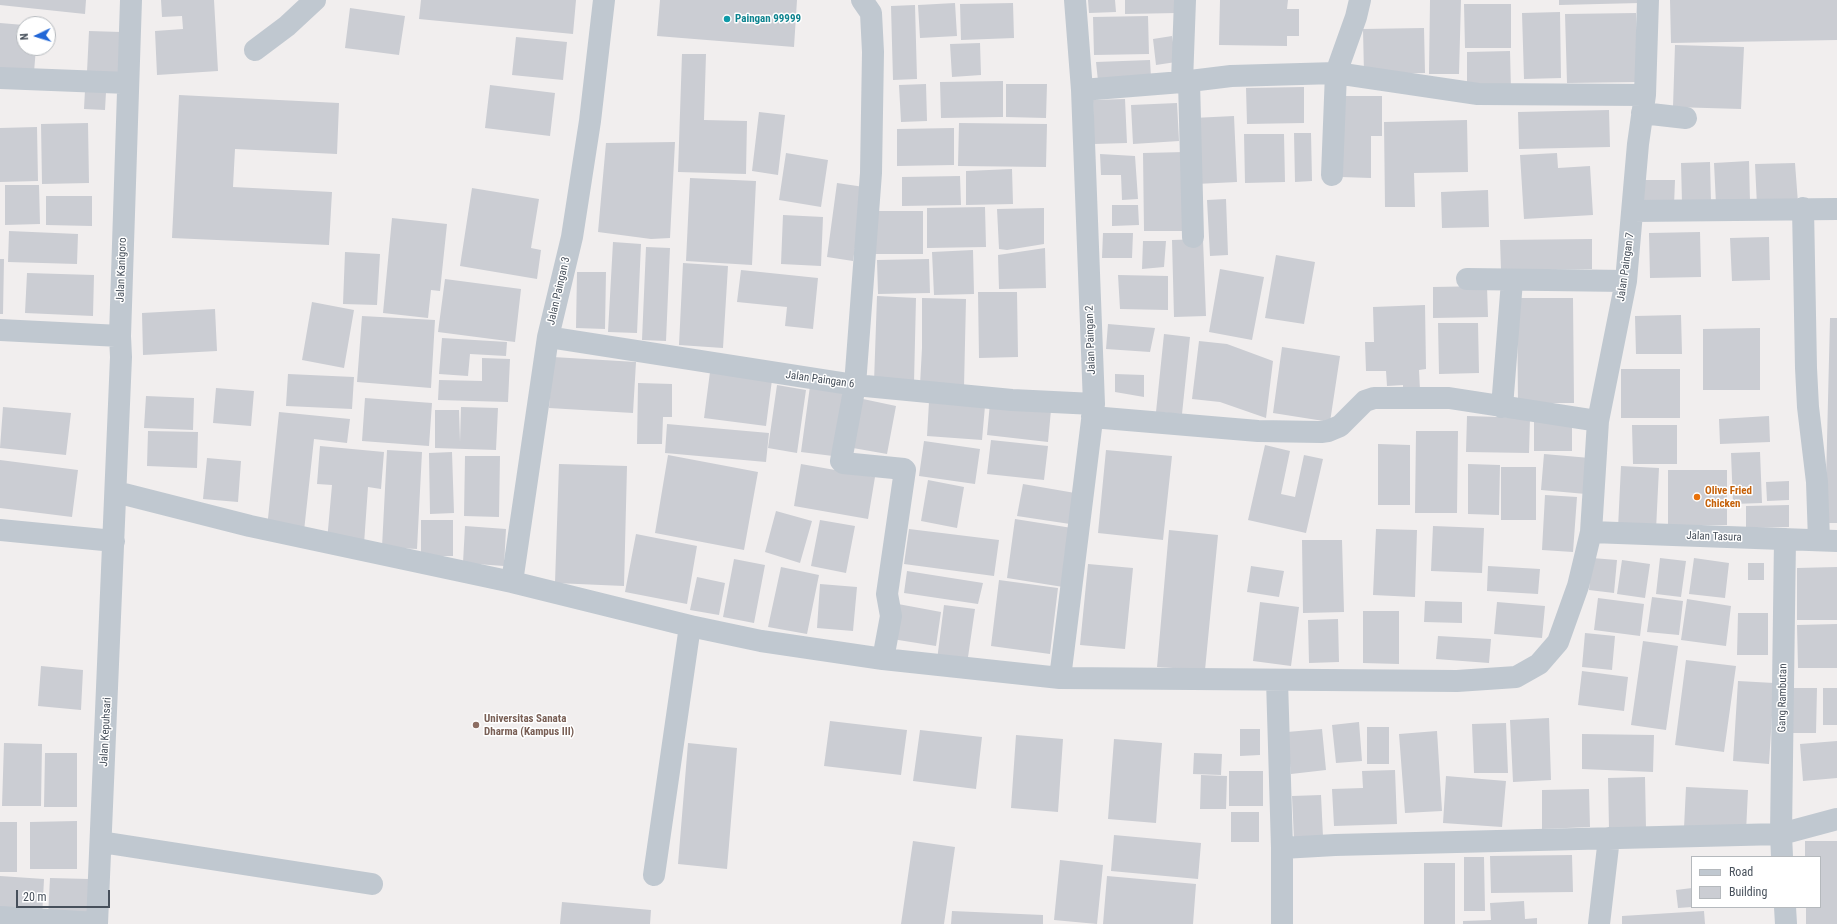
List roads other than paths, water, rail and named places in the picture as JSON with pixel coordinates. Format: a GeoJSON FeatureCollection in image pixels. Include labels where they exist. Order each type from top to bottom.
{"type":"FeatureCollection","features":[{"type":"Feature","properties":{"kind":"street","name":"Jalan Kanigoro"},"geometry":{"type":"LineString","coordinates":[[114,541],[121,357],[120,336],[131,0]]}},
{"type":"Feature","properties":{"kind":"street"},"geometry":{"type":"LineString","coordinates":[[255,50],[287,26],[315,0]]}},
{"type":"Feature","properties":{"kind":"street","name":"Jalan Paingan 3"},"geometry":{"type":"LineString","coordinates":[[512,582],[548,338],[572,237],[590,122],[604,0]]}},
{"type":"Feature","properties":{"kind":"street"},"geometry":{"type":"LineString","coordinates":[[862,0],[871,13],[873,52],[871,173],[855,385],[842,462],[905,470],[887,594],[891,616],[883,659]]}},
{"type":"Feature","properties":{"kind":"street","name":"Jalan Paingan 2"},"geometry":{"type":"LineString","coordinates":[[1060,678],[1093,410],[1082,90],[1075,0]]}},
{"type":"Feature","properties":{"kind":"street"},"geometry":{"type":"LineString","coordinates":[[1185,0],[1186,82],[1193,237]]}},
{"type":"Feature","properties":{"kind":"street"},"geometry":{"type":"LineString","coordinates":[[1332,175],[1336,73],[1356,17],[1360,0]]}},
{"type":"Feature","properties":{"kind":"street","name":"Jalan Paingan 7"},"geometry":{"type":"LineString","coordinates":[[116,492],[250,526],[512,582],[690,626],[761,641],[883,659],[1060,678],[1457,681],[1516,677],[1539,664],[1558,642],[1578,586],[1591,532],[1598,420],[1626,281],[1643,104],[1648,0]]}},
{"type":"Feature","properties":{"kind":"street"},"geometry":{"type":"LineString","coordinates":[[1082,90],[1186,82],[1231,76],[1336,73],[1478,94],[1643,104],[1686,118]]}},
{"type":"Feature","properties":{"kind":"street"},"geometry":{"type":"LineString","coordinates":[[0,78],[128,83]]}},
{"type":"Feature","properties":{"kind":"street"},"geometry":{"type":"LineString","coordinates":[[1803,208],[1808,407],[1817,482],[1828,541]]}},
{"type":"Feature","properties":{"kind":"street"},"geometry":{"type":"LineString","coordinates":[[1633,211],[1837,208]]}},
{"type":"Feature","properties":{"kind":"street"},"geometry":{"type":"LineString","coordinates":[[1467,279],[1512,281],[1626,281]]}},
{"type":"Feature","properties":{"kind":"street"},"geometry":{"type":"LineString","coordinates":[[1502,407],[1512,281]]}},
{"type":"Feature","properties":{"kind":"street"},"geometry":{"type":"LineString","coordinates":[[0,330],[120,336]]}},
{"type":"Feature","properties":{"kind":"street","name":"Jalan Paingan 6"},"geometry":{"type":"LineString","coordinates":[[548,338],[855,385],[1012,400],[1258,431],[1328,431],[1340,426],[1365,401],[1374,398],[1449,398],[1598,420]]}},
{"type":"Feature","properties":{"kind":"street"},"geometry":{"type":"LineString","coordinates":[[0,530],[114,541]]}},
{"type":"Feature","properties":{"kind":"street","name":"Jalan Tasura"},"geometry":{"type":"LineString","coordinates":[[1591,532],[1828,541]]}},
{"type":"Feature","properties":{"kind":"street","name":"Gang Rambutan"},"geometry":{"type":"LineString","coordinates":[[1782,856],[1785,539]]}},
{"type":"Feature","properties":{"kind":"street","name":"Jalan Kepuhsari"},"geometry":{"type":"LineString","coordinates":[[97,924],[114,541]]}},
{"type":"Feature","properties":{"kind":"street"},"geometry":{"type":"LineString","coordinates":[[654,875],[690,626]]}},
{"type":"Feature","properties":{"kind":"street"},"geometry":{"type":"LineString","coordinates":[[1277,680],[1282,848],[1282,924]]}},
{"type":"Feature","properties":{"kind":"street"},"geometry":{"type":"LineString","coordinates":[[1282,848],[1336,845],[1781,834],[1837,819]]}},
{"type":"Feature","properties":{"kind":"street"},"geometry":{"type":"LineString","coordinates":[[1599,924],[1609,838]]}},
{"type":"Feature","properties":{"kind":"street"},"geometry":{"type":"LineString","coordinates":[[101,842],[372,884]]}},
{"type":"Feature","properties":{"kind":"street"},"geometry":{"type":"LineString","coordinates":[[1785,908],[1786,924]]}},
{"type":"Feature","properties":{"kind":"street"},"geometry":{"type":"LineString","coordinates":[[0,917],[97,924]]}},
{"type":"Feature","properties":{"kind":"place","name":"Paingan 99999"},"geometry":{"type":"Point","coordinates":[727,19]}},
{"type":"Feature","properties":{"kind":"place","name":"Olive Fried Chicken"},"geometry":{"type":"Point","coordinates":[1697,497]}},
{"type":"Feature","properties":{"kind":"place","name":"Universitas Sanata Dharma (Kampus III)"},"geometry":{"type":"Point","coordinates":[476,725]}}]}
